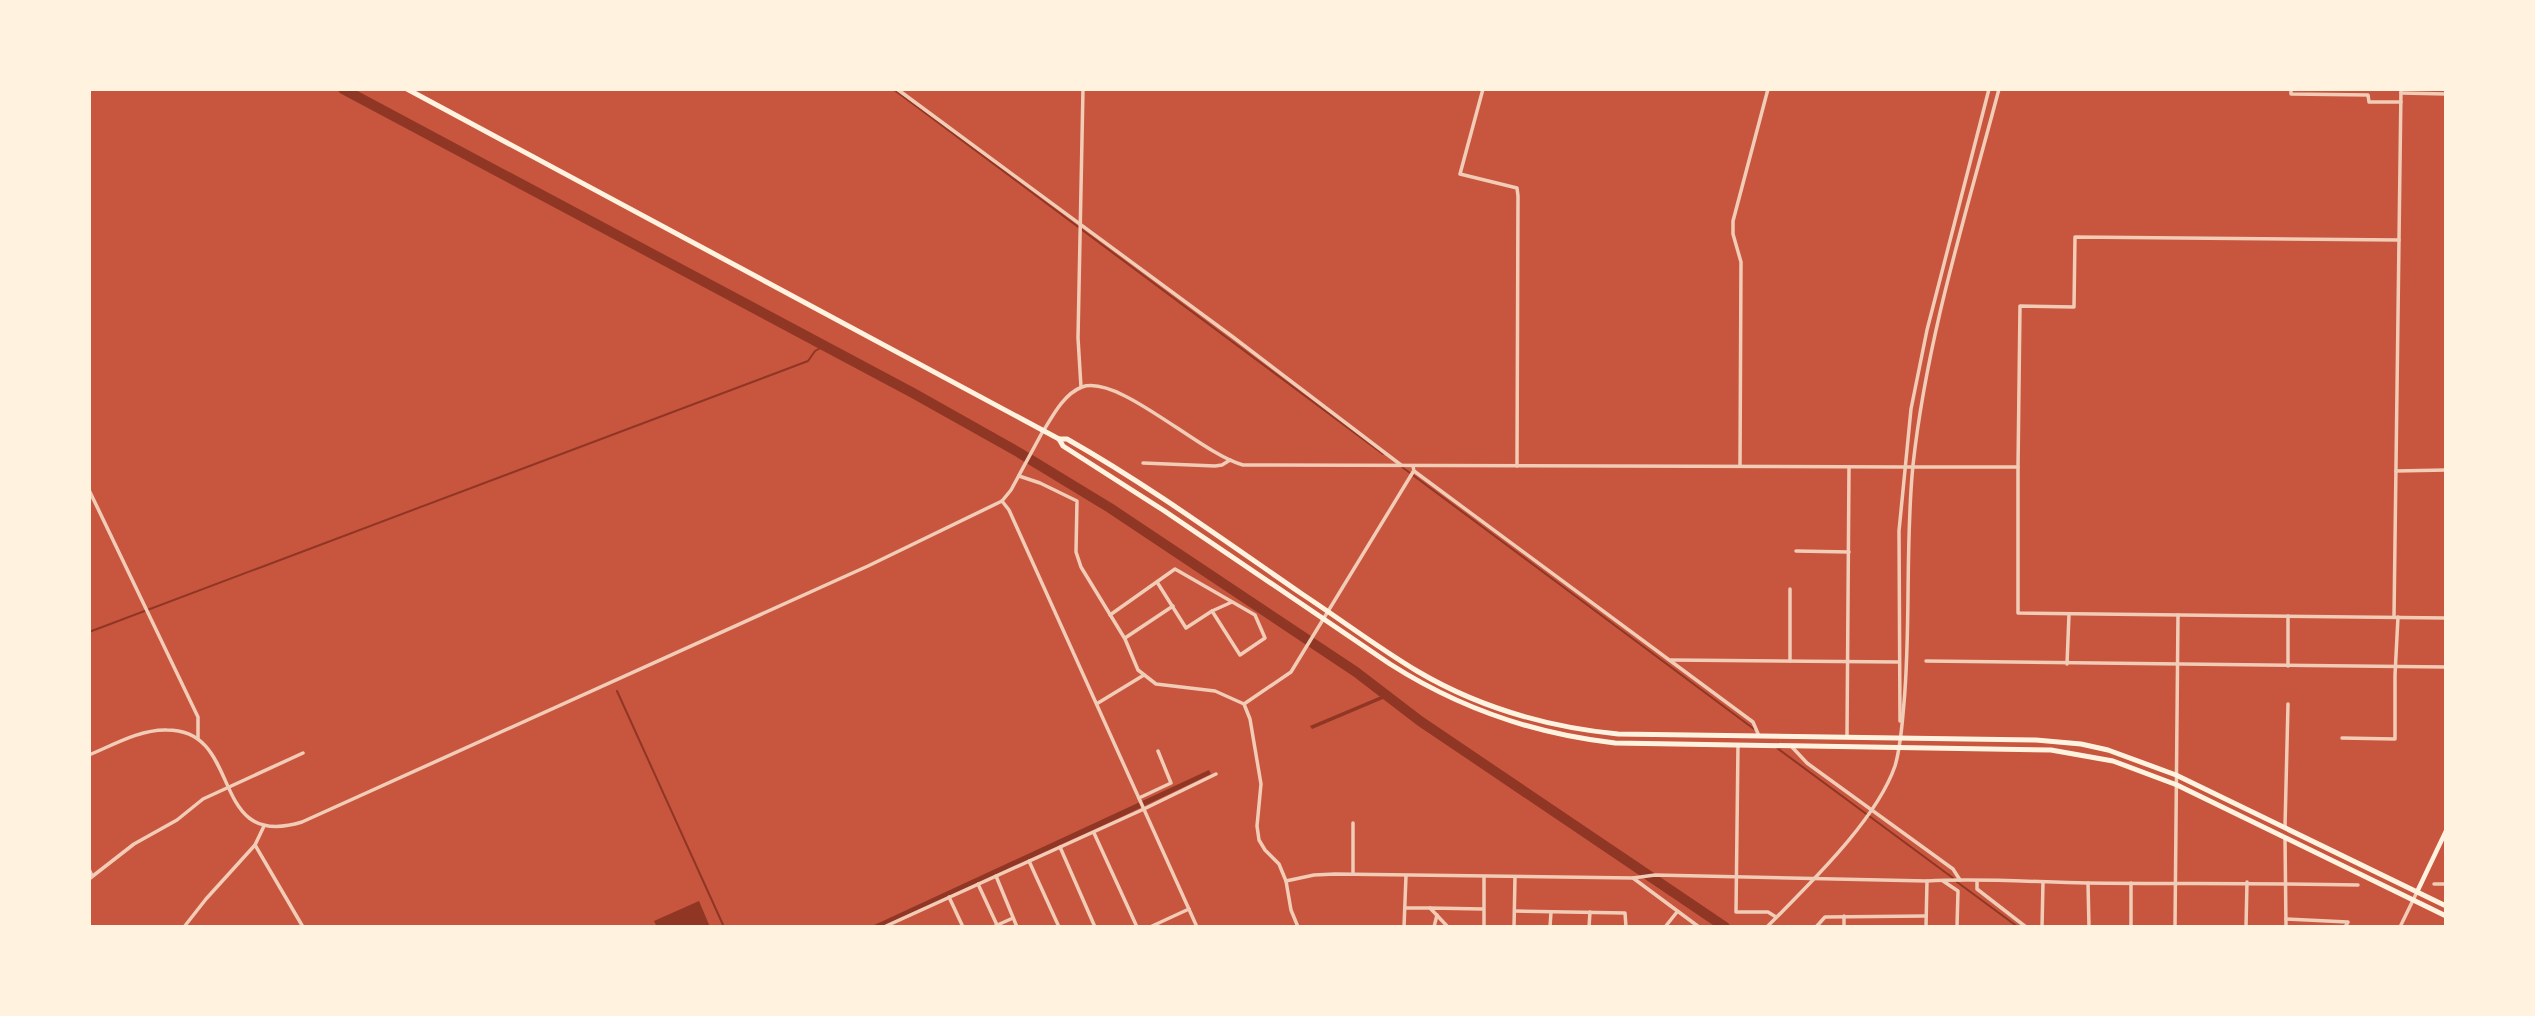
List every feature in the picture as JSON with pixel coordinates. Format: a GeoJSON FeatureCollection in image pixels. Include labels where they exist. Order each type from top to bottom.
{"type":"FeatureCollection","features":[{"type":"Feature","properties":{"kind":"main road"},"geometry":{"type":"LineString","coordinates":[[407,89],[1044,430],[1059,439],[1063,446],[1421,684],[1475,709],[1515,724],[1565,736],[1615,743],[2025,748],[2069,752],[2128,766],[2177,785],[2446,916]]}},
{"type":"Feature","properties":{"kind":"main road"},"geometry":{"type":"LineString","coordinates":[[1059,439],[1067,439],[1134,480],[1431,678],[1480,701],[1528,718],[1618,734],[1759,734],[2065,742],[2117,753],[2176,775],[2446,906]]}},
{"type":"Feature","properties":{"kind":"main road"},"geometry":{"type":"LineString","coordinates":[[2417,892],[2446,831]]}},
{"type":"Feature","properties":{"kind":"street"},"geometry":{"type":"LineString","coordinates":[[897,89],[1403,466],[1413,470],[1753,722],[1759,734]]}},
{"type":"Feature","properties":{"kind":"street"},"geometry":{"type":"LineString","coordinates":[[1081,387],[1078,338],[1083,89]]}},
{"type":"Feature","properties":{"kind":"street"},"geometry":{"type":"LineString","coordinates":[[1483,89],[1460,174],[1517,188],[1517,466]]}},
{"type":"Feature","properties":{"kind":"street"},"geometry":{"type":"LineString","coordinates":[[1740,466],[1741,262],[1733,234],[1733,221],[1768,89]]}},
{"type":"Feature","properties":{"kind":"street"},"geometry":{"type":"LineString","coordinates":[[1900,738],[1899,531],[1911,409],[1927,330],[1989,89]]}},
{"type":"Feature","properties":{"kind":"street"},"geometry":{"type":"LineString","coordinates":[[1767,927],[1815,878],[1865,818],[1894,768],[1899,747],[1906,674],[1908,533],[1921,407],[1935,331],[1999,89]]}},
{"type":"Feature","properties":{"kind":"street"},"geometry":{"type":"LineString","coordinates":[[2291,89],[2291,94],[2368,95],[2369,102],[2401,102]]}},
{"type":"Feature","properties":{"kind":"street"},"geometry":{"type":"LineString","coordinates":[[2342,738],[2395,738],[2401,91],[2446,93]]}},
{"type":"Feature","properties":{"kind":"street"},"geometry":{"type":"LineString","coordinates":[[2399,240],[2075,237],[2074,307],[2020,306],[2018,613],[2446,618]]}},
{"type":"Feature","properties":{"kind":"street"},"geometry":{"type":"LineString","coordinates":[[89,755],[139,736],[164,729],[177,730],[198,738],[215,759],[242,812],[253,822],[264,826],[286,826],[302,822],[845,577],[1002,501],[1061,404],[1081,387],[1093,385],[1122,393],[1230,460],[1243,465],[1403,466]]}},
{"type":"Feature","properties":{"kind":"street"},"geometry":{"type":"LineString","coordinates":[[1143,463],[1215,466],[1230,460]]}},
{"type":"Feature","properties":{"kind":"street"},"geometry":{"type":"LineString","coordinates":[[1413,470],[1517,466],[2018,467]]}},
{"type":"Feature","properties":{"kind":"street"},"geometry":{"type":"LineString","coordinates":[[1847,737],[1849,467]]}},
{"type":"Feature","properties":{"kind":"street"},"geometry":{"type":"LineString","coordinates":[[1244,704],[1292,672],[1413,470]]}},
{"type":"Feature","properties":{"kind":"street"},"geometry":{"type":"LineString","coordinates":[[2396,471],[2446,470]]}},
{"type":"Feature","properties":{"kind":"street"},"geometry":{"type":"LineString","coordinates":[[1020,474],[1077,501],[1076,552],[1081,567],[1125,639],[1138,670],[1156,684],[1216,691],[1244,704],[1251,719],[1261,784],[1257,826],[1259,840],[1279,864],[1298,927]]}},
{"type":"Feature","properties":{"kind":"street"},"geometry":{"type":"LineString","coordinates":[[89,490],[198,717],[198,738]]}},
{"type":"Feature","properties":{"kind":"street"},"geometry":{"type":"LineString","coordinates":[[1002,501],[1009,510],[1197,927]]}},
{"type":"Feature","properties":{"kind":"street"},"geometry":{"type":"LineString","coordinates":[[1796,551],[1849,552]]}},
{"type":"Feature","properties":{"kind":"street"},"geometry":{"type":"LineString","coordinates":[[1110,615],[1175,569],[1255,615],[1265,638],[1240,654],[1212,611]]}},
{"type":"Feature","properties":{"kind":"street"},"geometry":{"type":"LineString","coordinates":[[1157,582],[1186,628],[1232,602]]}},
{"type":"Feature","properties":{"kind":"street"},"geometry":{"type":"LineString","coordinates":[[1790,589],[1790,661]]}},
{"type":"Feature","properties":{"kind":"street"},"geometry":{"type":"LineString","coordinates":[[1125,639],[1173,606]]}},
{"type":"Feature","properties":{"kind":"street"},"geometry":{"type":"LineString","coordinates":[[2067,664],[2069,614]]}},
{"type":"Feature","properties":{"kind":"street"},"geometry":{"type":"LineString","coordinates":[[2175,927],[2178,615]]}},
{"type":"Feature","properties":{"kind":"street"},"geometry":{"type":"LineString","coordinates":[[2288,616],[2288,666]]}},
{"type":"Feature","properties":{"kind":"street"},"geometry":{"type":"LineString","coordinates":[[1669,660],[1899,662]]}},
{"type":"Feature","properties":{"kind":"street"},"geometry":{"type":"LineString","coordinates":[[1926,661],[2446,667]]}},
{"type":"Feature","properties":{"kind":"street"},"geometry":{"type":"LineString","coordinates":[[1097,703],[1144,675]]}},
{"type":"Feature","properties":{"kind":"street"},"geometry":{"type":"LineString","coordinates":[[2285,827],[2288,704]]}},
{"type":"Feature","properties":{"kind":"street"},"geometry":{"type":"LineString","coordinates":[[1738,745],[1736,912],[1769,912],[1776,917]]}},
{"type":"Feature","properties":{"kind":"street"},"geometry":{"type":"LineString","coordinates":[[1791,746],[1797,755],[1870,811],[1953,869],[1959,880]]}},
{"type":"Feature","properties":{"kind":"street"},"geometry":{"type":"LineString","coordinates":[[1139,800],[1171,783],[1157,751]]}},
{"type":"Feature","properties":{"kind":"street"},"geometry":{"type":"LineString","coordinates":[[89,869],[91,877],[134,844],[177,820],[203,799],[303,753]]}},
{"type":"Feature","properties":{"kind":"street"},"geometry":{"type":"LineString","coordinates":[[884,927],[895,925],[949,897],[1216,774]]}},
{"type":"Feature","properties":{"kind":"street"},"geometry":{"type":"LineString","coordinates":[[1353,823],[1353,874]]}},
{"type":"Feature","properties":{"kind":"street"},"geometry":{"type":"LineString","coordinates":[[184,927],[205,899],[255,845],[264,826]]}},
{"type":"Feature","properties":{"kind":"street"},"geometry":{"type":"LineString","coordinates":[[1094,832],[1136,927]]}},
{"type":"Feature","properties":{"kind":"street"},"geometry":{"type":"LineString","coordinates":[[2285,838],[2286,927]]}},
{"type":"Feature","properties":{"kind":"street"},"geometry":{"type":"LineString","coordinates":[[255,845],[303,927]]}},
{"type":"Feature","properties":{"kind":"street"},"geometry":{"type":"LineString","coordinates":[[1060,847],[1095,927]]}},
{"type":"Feature","properties":{"kind":"street"},"geometry":{"type":"LineString","coordinates":[[1029,861],[1059,927]]}},
{"type":"Feature","properties":{"kind":"street"},"geometry":{"type":"LineString","coordinates":[[1286,881],[1314,874],[1353,874],[2358,884]]}},
{"type":"Feature","properties":{"kind":"street"},"geometry":{"type":"LineString","coordinates":[[996,876],[1017,927]]}},
{"type":"Feature","properties":{"kind":"street"},"geometry":{"type":"LineString","coordinates":[[1404,927],[1406,876]]}},
{"type":"Feature","properties":{"kind":"street"},"geometry":{"type":"LineString","coordinates":[[1484,877],[1484,927]]}},
{"type":"Feature","properties":{"kind":"street"},"geometry":{"type":"LineString","coordinates":[[1514,927],[1515,877]]}},
{"type":"Feature","properties":{"kind":"street"},"geometry":{"type":"LineString","coordinates":[[1633,878],[1699,927]]}},
{"type":"Feature","properties":{"kind":"street"},"geometry":{"type":"LineString","coordinates":[[1926,927],[1927,881]]}},
{"type":"Feature","properties":{"kind":"street"},"geometry":{"type":"LineString","coordinates":[[1942,881],[1958,891],[1957,927]]}},
{"type":"Feature","properties":{"kind":"street"},"geometry":{"type":"LineString","coordinates":[[1977,881],[1977,889],[2026,927]]}},
{"type":"Feature","properties":{"kind":"street"},"geometry":{"type":"LineString","coordinates":[[2042,927],[2043,882]]}},
{"type":"Feature","properties":{"kind":"street"},"geometry":{"type":"LineString","coordinates":[[2246,927],[2247,882]]}},
{"type":"Feature","properties":{"kind":"street"},"geometry":{"type":"LineString","coordinates":[[2088,883],[2090,927]]}},
{"type":"Feature","properties":{"kind":"street"},"geometry":{"type":"LineString","coordinates":[[2131,883],[2131,927]]}},
{"type":"Feature","properties":{"kind":"street"},"geometry":{"type":"LineString","coordinates":[[978,884],[995,926],[1013,918]]}},
{"type":"Feature","properties":{"kind":"street"},"geometry":{"type":"LineString","coordinates":[[2434,884],[2446,884]]}},
{"type":"Feature","properties":{"kind":"street"},"geometry":{"type":"LineString","coordinates":[[2400,927],[2417,892]]}},
{"type":"Feature","properties":{"kind":"street"},"geometry":{"type":"LineString","coordinates":[[949,897],[963,927]]}},
{"type":"Feature","properties":{"kind":"street"},"geometry":{"type":"LineString","coordinates":[[1405,908],[1483,909]]}},
{"type":"Feature","properties":{"kind":"street"},"geometry":{"type":"LineString","coordinates":[[1430,908],[1448,927]]}},
{"type":"Feature","properties":{"kind":"street"},"geometry":{"type":"LineString","coordinates":[[1150,927],[1189,909]]}},
{"type":"Feature","properties":{"kind":"street"},"geometry":{"type":"LineString","coordinates":[[1515,911],[1625,913],[1626,927]]}},
{"type":"Feature","properties":{"kind":"street"},"geometry":{"type":"LineString","coordinates":[[1665,927],[1677,911]]}},
{"type":"Feature","properties":{"kind":"street"},"geometry":{"type":"LineString","coordinates":[[1550,927],[1551,912]]}},
{"type":"Feature","properties":{"kind":"street"},"geometry":{"type":"LineString","coordinates":[[1590,912],[1590,927]]}},
{"type":"Feature","properties":{"kind":"street"},"geometry":{"type":"LineString","coordinates":[[1434,927],[1437,915]]}},
{"type":"Feature","properties":{"kind":"street"},"geometry":{"type":"LineString","coordinates":[[1844,916],[1844,927]]}},
{"type":"Feature","properties":{"kind":"street"},"geometry":{"type":"LineString","coordinates":[[1816,927],[1825,917],[1926,916]]}},
{"type":"Feature","properties":{"kind":"street"},"geometry":{"type":"LineString","coordinates":[[2286,919],[2347,922],[2345,927]]}},
{"type":"Feature","properties":{"kind":"shaded area"},"geometry":{"type":"Polygon","coordinates":[[[1386,694],[1390,696],[1312,729],[1310,726],[1386,694]]]}},
{"type":"Feature","properties":{"kind":"shaded area"},"geometry":{"type":"Polygon","coordinates":[[[1209,770],[1211,774],[1117,819],[880,927],[870,927],[1209,770]]]}},
{"type":"Feature","properties":{"kind":"shaded area"},"geometry":{"type":"Polygon","coordinates":[[[699,901],[710,927],[657,927],[654,921],[699,901]]]}},
{"type":"Feature","properties":{"kind":"waterway"},"geometry":{"type":"LineString","coordinates":[[343,89],[913,393],[1018,452],[1110,508],[1356,672],[1420,721],[1725,927]]}},
{"type":"Feature","properties":{"kind":"waterway"},"geometry":{"type":"LineString","coordinates":[[893,89],[1383,454]]}},
{"type":"Feature","properties":{"kind":"waterway"},"geometry":{"type":"LineString","coordinates":[[89,632],[808,361],[815,351],[824,346]]}},
{"type":"Feature","properties":{"kind":"waterway"},"geometry":{"type":"LineString","coordinates":[[1402,467],[1754,729]]}},
{"type":"Feature","properties":{"kind":"waterway"},"geometry":{"type":"LineString","coordinates":[[617,691],[724,927]]}},
{"type":"Feature","properties":{"kind":"waterway"},"geometry":{"type":"LineString","coordinates":[[1777,748],[1953,878]]}},
{"type":"Feature","properties":{"kind":"waterway"},"geometry":{"type":"LineString","coordinates":[[1957,882],[2018,927]]}}]}
